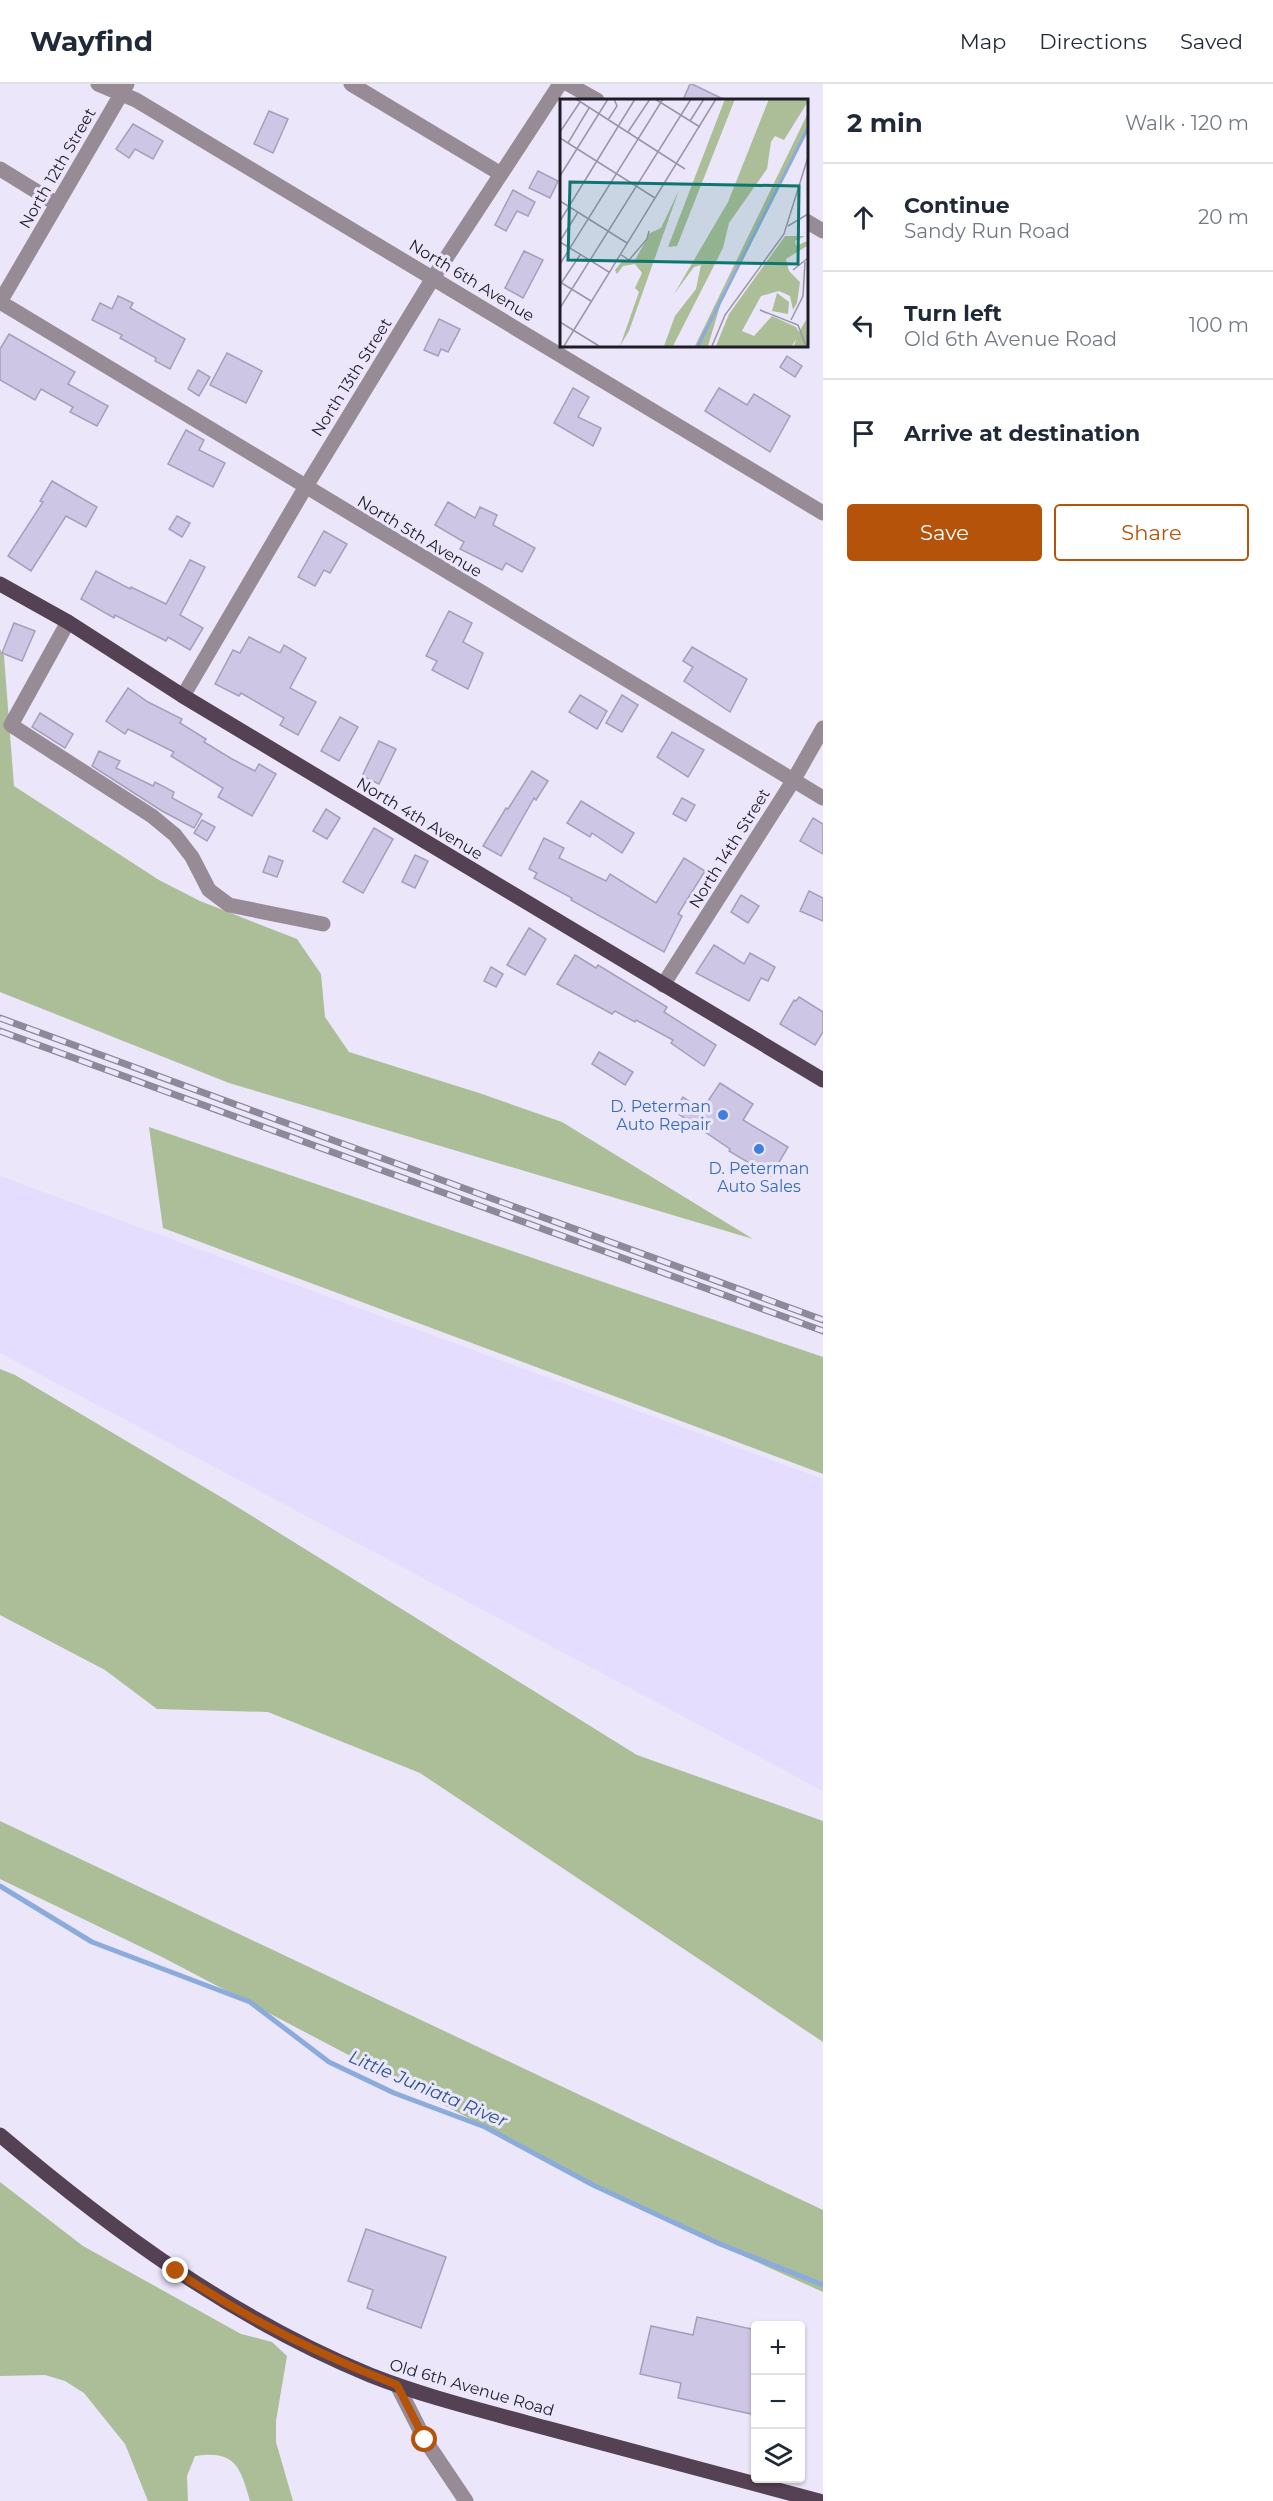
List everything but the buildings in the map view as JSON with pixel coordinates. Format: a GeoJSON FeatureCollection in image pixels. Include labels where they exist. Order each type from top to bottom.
{"type":"FeatureCollection","features":[{"type":"Feature","properties":{"kind":"main road","name":"North 4th Avenue"},"geometry":{"type":"LineString","coordinates":[[0,584],[68,622],[183,696],[823,1080]]}},
{"type":"Feature","properties":{"kind":"main road","name":"Old 6th Avenue Road"},"geometry":{"type":"LineString","coordinates":[[0,2134],[132,2241],[200,2288],[308,2347],[427,2396],[819,2501]]}},
{"type":"Feature","properties":{"kind":"street","name":"North 6th Avenue"},"geometry":{"type":"LineString","coordinates":[[98,84],[124,89],[136,100],[823,513]]}},
{"type":"Feature","properties":{"kind":"street"},"geometry":{"type":"LineString","coordinates":[[351,84],[501,174]]}},
{"type":"Feature","properties":{"kind":"street","name":"North 13th Street"},"geometry":{"type":"LineString","coordinates":[[183,696],[305,488],[434,278],[560,84]]}},
{"type":"Feature","properties":{"kind":"street"},"geometry":{"type":"LineString","coordinates":[[568,84],[595,99]]}},
{"type":"Feature","properties":{"kind":"street","name":"North 12th Street"},"geometry":{"type":"LineString","coordinates":[[0,302],[124,89]]}},
{"type":"Feature","properties":{"kind":"street"},"geometry":{"type":"LineString","coordinates":[[0,169],[57,204]]}},
{"type":"Feature","properties":{"kind":"street"},"geometry":{"type":"LineString","coordinates":[[808,222],[823,231]]}},
{"type":"Feature","properties":{"kind":"street","name":"North 5th Avenue"},"geometry":{"type":"LineString","coordinates":[[0,302],[305,488],[823,798]]}},
{"type":"Feature","properties":{"kind":"street"},"geometry":{"type":"LineString","coordinates":[[68,622],[11,725],[160,822],[175,835],[192,857],[209,890],[229,905],[323,924]]}},
{"type":"Feature","properties":{"kind":"street","name":"North 14th Street"},"geometry":{"type":"LineString","coordinates":[[663,985],[793,781],[823,728]]}},
{"type":"Feature","properties":{"kind":"street"},"geometry":{"type":"LineString","coordinates":[[397,2385],[425,2440],[466,2501]]}},
{"type":"Feature","properties":{"kind":"shaded area"},"geometry":{"type":"Polygon","coordinates":[[[0,1176],[823,1479],[823,1791],[0,1353],[0,1176]]]}},
{"type":"Feature","properties":{"kind":"green space"},"geometry":{"type":"Polygon","coordinates":[[[0,649],[4,656],[14,786],[159,880],[200,901],[297,939],[321,974],[325,1017],[349,1052],[562,1122],[753,1239],[229,1083],[0,992],[0,649]]]}},
{"type":"Feature","properties":{"kind":"green space"},"geometry":{"type":"Polygon","coordinates":[[[149,1127],[823,1357],[823,1474],[163,1228],[149,1127]]]}},
{"type":"Feature","properties":{"kind":"green space"},"geometry":{"type":"Polygon","coordinates":[[[0,1369],[15,1375],[226,1500],[637,1755],[823,1821],[823,2042],[420,1773],[268,1712],[157,1709],[105,1670],[0,1615],[0,1369]]]}},
{"type":"Feature","properties":{"kind":"green space"},"geometry":{"type":"Polygon","coordinates":[[[0,1821],[823,2210],[823,2292],[657,2217],[162,1957],[0,1879],[0,1821]]]}},
{"type":"Feature","properties":{"kind":"green space"},"geometry":{"type":"Polygon","coordinates":[[[0,2182],[83,2246],[241,2334],[272,2342],[287,2356],[276,2421],[276,2442],[293,2501],[250,2501],[243,2478],[234,2463],[227,2458],[208,2455],[195,2456],[187,2476],[188,2501],[148,2501],[125,2444],[84,2393],[65,2381],[45,2375],[0,2376],[0,2182]]]}},
{"type":"Feature","properties":{"kind":"waterway","name":"Little Juniata River"},"geometry":{"type":"LineString","coordinates":[[0,1886],[92,1942],[250,2002],[329,2062],[394,2093],[485,2127],[593,2185],[720,2244],[823,2285]]}},
{"type":"Feature","properties":{"kind":"railway"},"geometry":{"type":"LineString","coordinates":[[0,1018],[823,1320]]}},
{"type":"Feature","properties":{"kind":"railway"},"geometry":{"type":"LineString","coordinates":[[0,1031],[823,1331]]}},
{"type":"Feature","properties":{"kind":"place","name":"D. Peterman Auto Repair"},"geometry":{"type":"Point","coordinates":[723,1115]}},
{"type":"Feature","properties":{"kind":"place","name":"D. Peterman Auto Sales"},"geometry":{"type":"Point","coordinates":[759,1149]}},
{"type":"Feature","properties":{"kind":"route"},"geometry":{"type":"LineString","coordinates":[[176,2271],[200,2288],[261,2323],[308,2347],[397,2385],[425,2440]]}}]}
